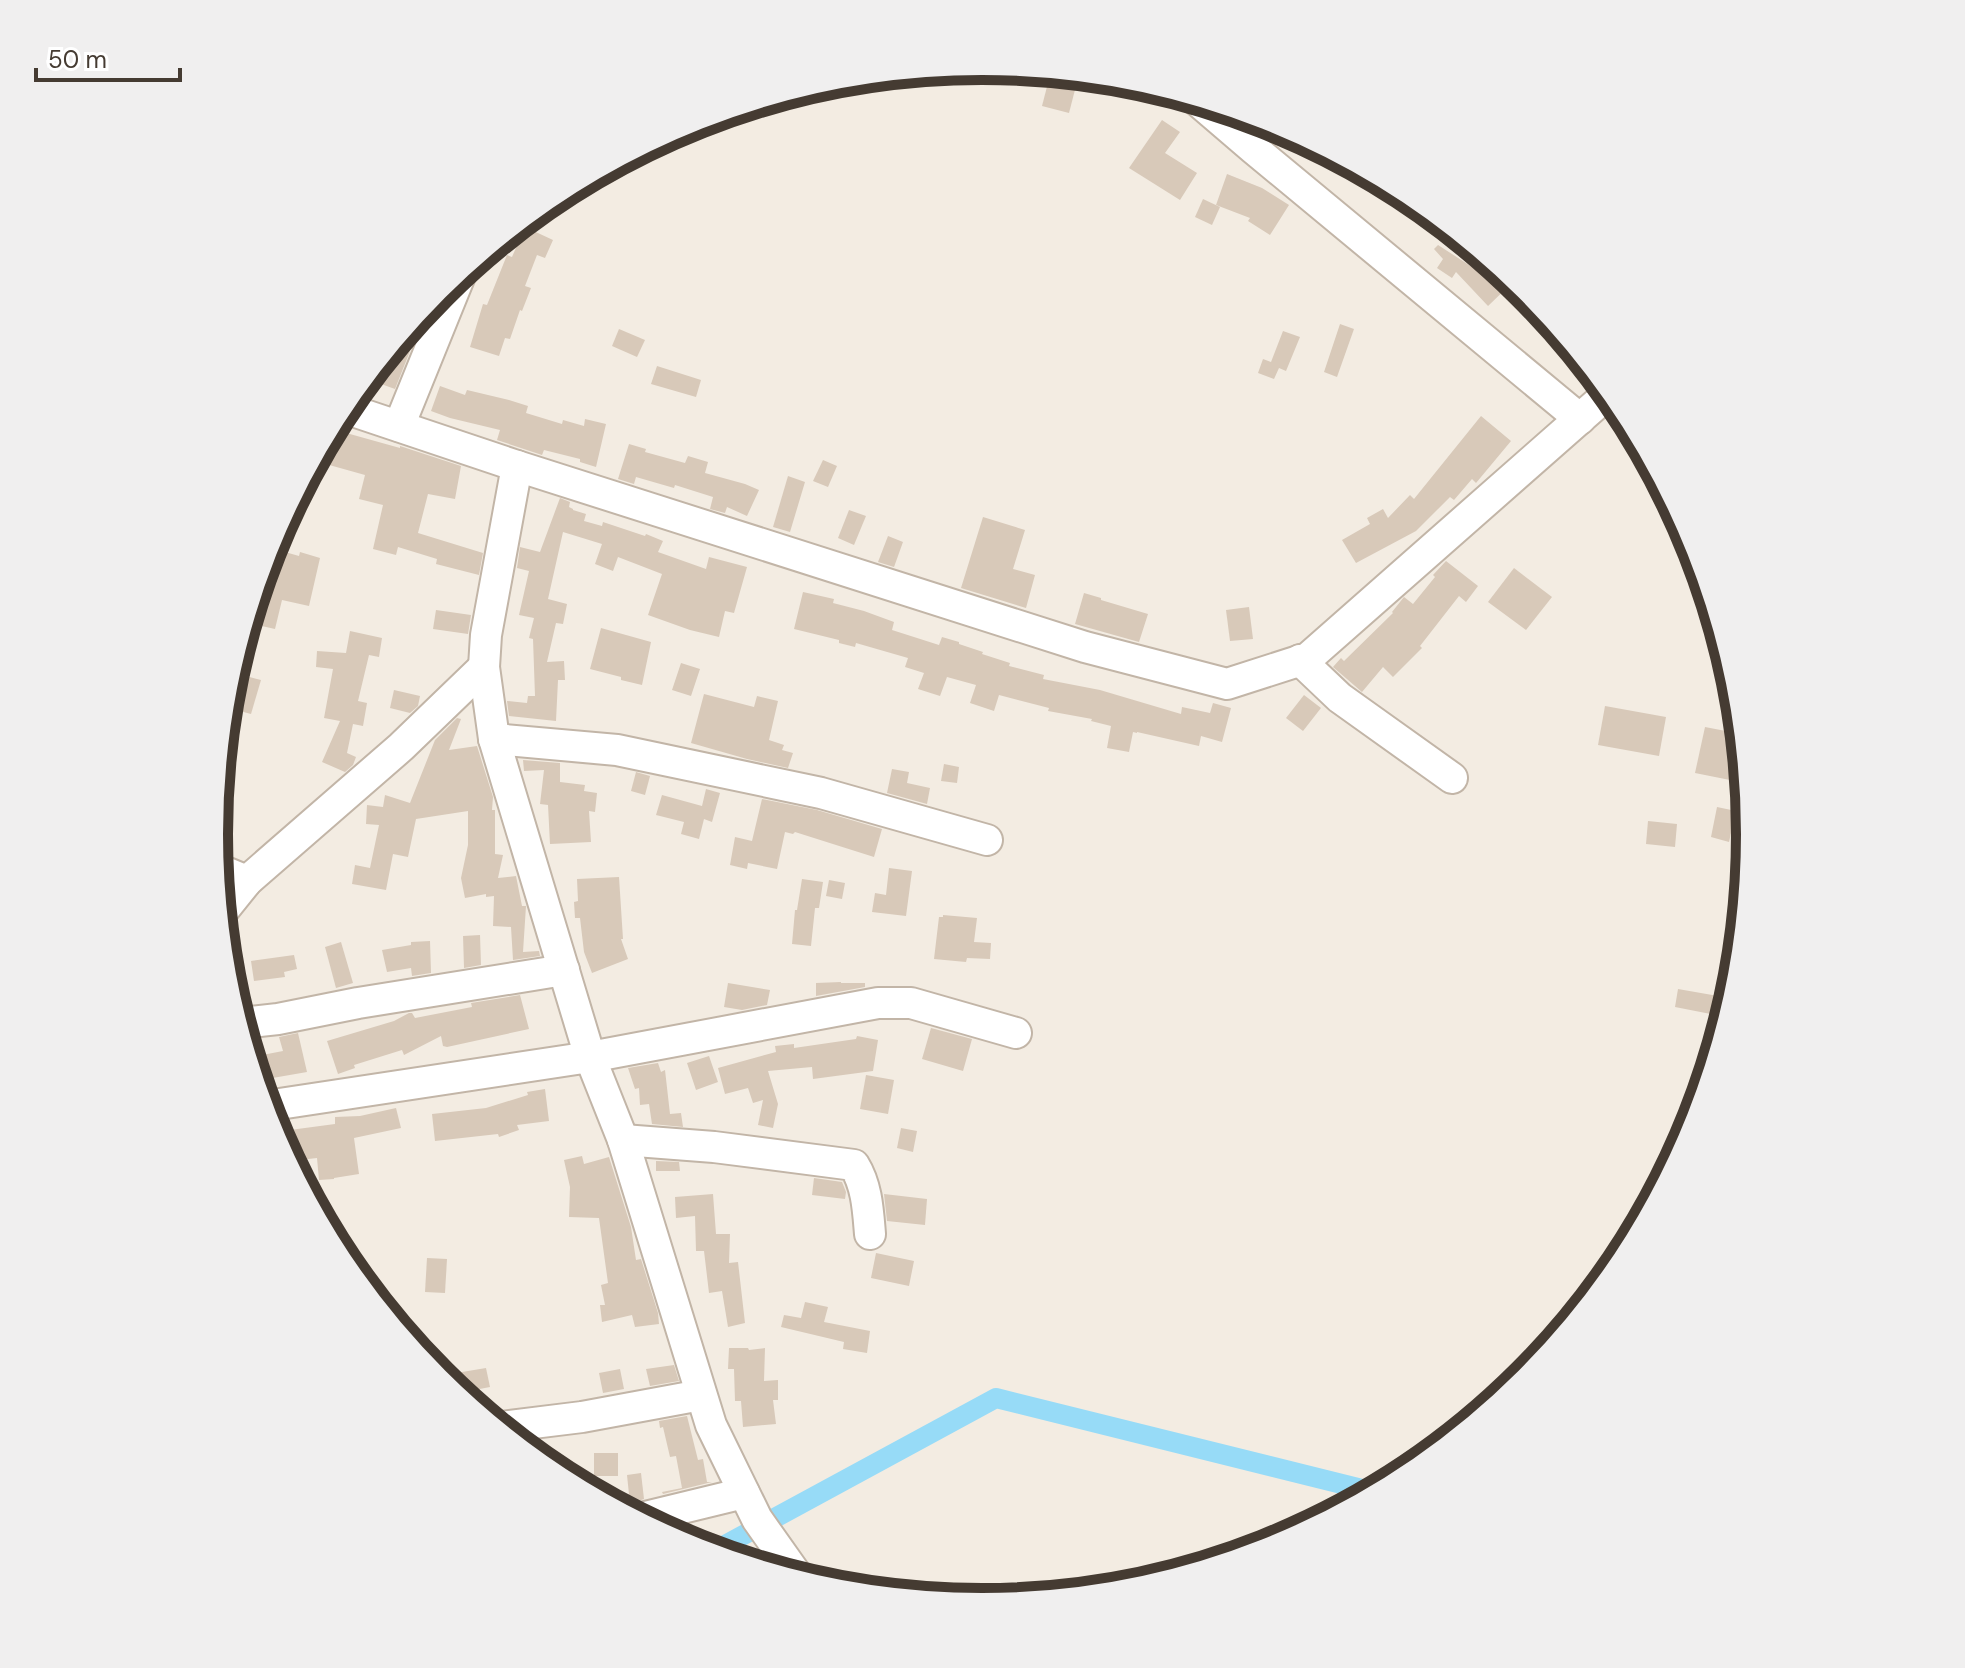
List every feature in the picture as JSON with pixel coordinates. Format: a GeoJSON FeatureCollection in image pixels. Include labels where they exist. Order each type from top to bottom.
{"type":"FeatureCollection","features":[{"type":"Feature","properties":{"kind":"street"},"geometry":{"type":"LineString","coordinates":[[1218,118],[1580,419]]}},
{"type":"Feature","properties":{"kind":"street"},"geometry":{"type":"LineString","coordinates":[[399,426],[450,300]]}},
{"type":"Feature","properties":{"kind":"street"},"geometry":{"type":"LineString","coordinates":[[358,412],[1070,643],[1227,684],[1308,658],[1600,401]]}},
{"type":"Feature","properties":{"kind":"street"},"geometry":{"type":"LineString","coordinates":[[517,466],[486,635],[484,667],[494,739],[590,1057],[623,1140],[711,1425],[756,1515],[788,1562]]}},
{"type":"Feature","properties":{"kind":"street"},"geometry":{"type":"LineString","coordinates":[[1300,660],[1340,698],[1452,778]]}},
{"type":"Feature","properties":{"kind":"street"},"geometry":{"type":"LineString","coordinates":[[232,900],[247,881],[401,747],[484,667]]}},
{"type":"Feature","properties":{"kind":"street"},"geometry":{"type":"LineString","coordinates":[[494,739],[617,750],[821,793],[987,840]]}},
{"type":"Feature","properties":{"kind":"street"},"geometry":{"type":"LineString","coordinates":[[230,874],[247,881]]}},
{"type":"Feature","properties":{"kind":"street"},"geometry":{"type":"LineString","coordinates":[[252,1022],[564,970]]}},
{"type":"Feature","properties":{"kind":"street"},"geometry":{"type":"LineString","coordinates":[[279,1104],[590,1057],[878,1003],[911,1003],[1016,1033]]}},
{"type":"Feature","properties":{"kind":"street"},"geometry":{"type":"LineString","coordinates":[[623,1140],[714,1147],[854,1165],[861,1176],[870,1234]]}},
{"type":"Feature","properties":{"kind":"street"},"geometry":{"type":"LineString","coordinates":[[515,1425],[582,1417],[701,1395]]}},
{"type":"Feature","properties":{"kind":"street"},"geometry":{"type":"LineString","coordinates":[[665,1517],[756,1515]]}},
{"type":"Feature","properties":{"kind":"building"},"geometry":{"type":"Polygon","coordinates":[[[1048,83],[1076,86],[1069,113],[1042,106],[1048,83]]]}},
{"type":"Feature","properties":{"kind":"building"},"geometry":{"type":"Polygon","coordinates":[[[1162,120],[1180,132],[1165,153],[1197,173],[1180,200],[1129,168],[1162,120]]]}},
{"type":"Feature","properties":{"kind":"building"},"geometry":{"type":"Polygon","coordinates":[[[1227,174],[1262,188],[1289,205],[1270,235],[1248,221],[1250,218],[1216,205],[1227,174]]]}},
{"type":"Feature","properties":{"kind":"building"},"geometry":{"type":"Polygon","coordinates":[[[1203,199],[1220,207],[1212,225],[1195,217],[1203,199]]]}},
{"type":"Feature","properties":{"kind":"building"},"geometry":{"type":"Polygon","coordinates":[[[531,230],[553,240],[545,258],[537,255],[525,286],[531,288],[510,339],[505,338],[499,356],[470,347],[483,304],[487,305],[507,255],[512,257],[520,238],[531,230]]]}},
{"type":"Feature","properties":{"kind":"building"},"geometry":{"type":"Polygon","coordinates":[[[1438,245],[1483,274],[1485,272],[1504,290],[1488,306],[1456,272],[1452,278],[1437,268],[1443,259],[1434,249],[1438,245]]]}},
{"type":"Feature","properties":{"kind":"building"},"geometry":{"type":"Polygon","coordinates":[[[1340,324],[1354,329],[1337,377],[1324,372],[1340,324]]]}},
{"type":"Feature","properties":{"kind":"building"},"geometry":{"type":"Polygon","coordinates":[[[619,329],[645,340],[637,357],[612,346],[619,329]]]}},
{"type":"Feature","properties":{"kind":"building"},"geometry":{"type":"Polygon","coordinates":[[[1283,331],[1300,337],[1286,371],[1279,368],[1274,379],[1258,373],[1263,359],[1271,362],[1283,331]]]}},
{"type":"Feature","properties":{"kind":"building"},"geometry":{"type":"Polygon","coordinates":[[[415,338],[395,389],[378,383],[415,338]]]}},
{"type":"Feature","properties":{"kind":"building"},"geometry":{"type":"Polygon","coordinates":[[[657,366],[701,380],[696,397],[651,384],[657,366]]]}},
{"type":"Feature","properties":{"kind":"building"},"geometry":{"type":"Polygon","coordinates":[[[440,386],[465,395],[467,390],[509,400],[528,406],[526,413],[562,424],[563,420],[584,426],[585,419],[606,424],[596,467],[580,462],[580,459],[544,450],[542,455],[497,440],[500,430],[431,411],[440,386]]]}},
{"type":"Feature","properties":{"kind":"building"},"geometry":{"type":"Polygon","coordinates":[[[1481,416],[1511,441],[1476,483],[1472,479],[1454,500],[1450,497],[1416,531],[1356,563],[1342,540],[1370,524],[1367,518],[1383,509],[1388,518],[1410,495],[1414,499],[1481,416]]]}},
{"type":"Feature","properties":{"kind":"building"},"geometry":{"type":"Polygon","coordinates":[[[345,433],[461,466],[455,499],[428,494],[418,533],[483,553],[479,575],[436,564],[437,559],[398,547],[396,555],[373,549],[383,505],[359,499],[365,475],[326,464],[345,433]]]}},
{"type":"Feature","properties":{"kind":"building"},"geometry":{"type":"Polygon","coordinates":[[[629,444],[646,449],[645,452],[685,463],[688,456],[708,462],[705,473],[759,490],[747,516],[727,507],[725,513],[710,509],[713,497],[675,485],[674,488],[636,477],[634,484],[618,479],[629,444]]]}},
{"type":"Feature","properties":{"kind":"building"},"geometry":{"type":"Polygon","coordinates":[[[823,460],[837,466],[828,487],[813,481],[823,460]]]}},
{"type":"Feature","properties":{"kind":"building"},"geometry":{"type":"Polygon","coordinates":[[[788,476],[805,482],[790,532],[773,527],[788,476]]]}},
{"type":"Feature","properties":{"kind":"building"},"geometry":{"type":"Polygon","coordinates":[[[560,498],[570,502],[569,507],[573,510],[586,514],[584,521],[602,526],[603,522],[663,541],[658,552],[706,569],[709,557],[747,567],[734,613],[725,611],[719,637],[648,615],[662,574],[618,557],[613,571],[595,564],[602,544],[563,532],[548,599],[567,604],[563,624],[556,623],[547,662],[564,661],[565,680],[558,680],[556,721],[509,716],[507,701],[527,703],[528,696],[535,696],[533,639],[529,638],[534,618],[519,615],[529,571],[517,568],[520,547],[540,552],[560,498]]]}},
{"type":"Feature","properties":{"kind":"building"},"geometry":{"type":"Polygon","coordinates":[[[849,510],[866,516],[854,545],[838,538],[849,510]]]}},
{"type":"Feature","properties":{"kind":"building"},"geometry":{"type":"Polygon","coordinates":[[[983,517],[1025,530],[1013,569],[1035,575],[1026,608],[961,588],[983,517]]]}},
{"type":"Feature","properties":{"kind":"building"},"geometry":{"type":"Polygon","coordinates":[[[888,536],[903,542],[894,567],[878,562],[888,536]]]}},
{"type":"Feature","properties":{"kind":"building"},"geometry":{"type":"Polygon","coordinates":[[[284,552],[299,556],[300,552],[320,558],[309,606],[282,600],[275,629],[258,625],[284,552]]]}},
{"type":"Feature","properties":{"kind":"building"},"geometry":{"type":"Polygon","coordinates":[[[1446,561],[1478,586],[1466,602],[1459,596],[1420,646],[1422,648],[1393,677],[1383,667],[1362,692],[1333,667],[1341,658],[1344,661],[1393,613],[1404,597],[1413,604],[1446,561]]]}},
{"type":"Feature","properties":{"kind":"building"},"geometry":{"type":"Polygon","coordinates":[[[1514,568],[1552,597],[1526,630],[1488,602],[1514,568]]]}},
{"type":"Feature","properties":{"kind":"building"},"geometry":{"type":"Polygon","coordinates":[[[803,592],[834,599],[833,603],[894,622],[892,630],[939,645],[942,637],[959,642],[1010,663],[1009,666],[1044,675],[1043,679],[1100,690],[1181,714],[1182,707],[1210,713],[1213,703],[1231,708],[1222,742],[1201,736],[1199,746],[1133,732],[1129,752],[1107,748],[1111,726],[1092,719],[1048,711],[1049,708],[999,695],[994,711],[970,703],[976,685],[947,677],[940,696],[918,689],[924,673],[905,667],[908,658],[856,643],[855,647],[839,643],[839,640],[794,629],[803,592]]]}},
{"type":"Feature","properties":{"kind":"building"},"geometry":{"type":"Polygon","coordinates":[[[1084,593],[1148,614],[1139,642],[1075,624],[1084,593]]]}},
{"type":"Feature","properties":{"kind":"building"},"geometry":{"type":"Polygon","coordinates":[[[1249,607],[1253,639],[1230,641],[1226,610],[1249,607]]]}},
{"type":"Feature","properties":{"kind":"building"},"geometry":{"type":"Polygon","coordinates":[[[436,610],[471,615],[468,634],[433,629],[436,610]]]}},
{"type":"Feature","properties":{"kind":"building"},"geometry":{"type":"Polygon","coordinates":[[[601,628],[651,642],[642,685],[590,669],[601,628]]]}},
{"type":"Feature","properties":{"kind":"building"},"geometry":{"type":"Polygon","coordinates":[[[350,631],[382,638],[379,657],[369,655],[358,701],[367,703],[363,726],[353,724],[347,753],[356,757],[345,772],[322,762],[340,721],[324,718],[333,669],[316,667],[317,651],[346,653],[350,631]]]}},
{"type":"Feature","properties":{"kind":"building"},"geometry":{"type":"Polygon","coordinates":[[[681,663],[700,669],[691,696],[672,690],[681,663]]]}},
{"type":"Feature","properties":{"kind":"building"},"geometry":{"type":"Polygon","coordinates":[[[246,676],[261,680],[251,714],[239,711],[246,676]]]}},
{"type":"Feature","properties":{"kind":"building"},"geometry":{"type":"Polygon","coordinates":[[[394,690],[420,696],[418,706],[410,713],[390,708],[394,690]]]}},
{"type":"Feature","properties":{"kind":"building"},"geometry":{"type":"Polygon","coordinates":[[[704,694],[754,707],[757,696],[778,701],[769,740],[784,745],[782,750],[793,753],[788,768],[691,743],[704,694]]]}},
{"type":"Feature","properties":{"kind":"building"},"geometry":{"type":"Polygon","coordinates":[[[1304,695],[1321,708],[1303,731],[1286,718],[1304,695]]]}},
{"type":"Feature","properties":{"kind":"building"},"geometry":{"type":"Polygon","coordinates":[[[1605,706],[1666,717],[1659,756],[1598,745],[1605,706]]]}},
{"type":"Feature","properties":{"kind":"building"},"geometry":{"type":"Polygon","coordinates":[[[457,718],[461,719],[449,750],[477,746],[493,797],[495,854],[503,855],[498,878],[516,876],[522,906],[526,906],[523,952],[539,951],[540,956],[513,960],[511,927],[493,926],[494,896],[486,897],[486,894],[465,898],[461,878],[468,845],[468,811],[416,819],[408,857],[393,854],[386,890],[352,884],[355,865],[370,868],[379,825],[366,824],[367,805],[383,807],[385,795],[410,803],[435,740],[457,718]]]}},
{"type":"Feature","properties":{"kind":"building"},"geometry":{"type":"Polygon","coordinates":[[[1705,727],[1729,732],[1735,781],[1695,773],[1705,727]]]}},
{"type":"Feature","properties":{"kind":"building"},"geometry":{"type":"Polygon","coordinates":[[[523,760],[560,763],[560,782],[585,785],[584,791],[597,793],[595,812],[589,811],[591,842],[550,844],[548,805],[540,804],[544,770],[524,771],[523,760]]]}},
{"type":"Feature","properties":{"kind":"building"},"geometry":{"type":"Polygon","coordinates":[[[944,764],[959,767],[957,783],[941,781],[944,764]]]}},
{"type":"Feature","properties":{"kind":"building"},"geometry":{"type":"Polygon","coordinates":[[[892,769],[909,772],[907,783],[930,788],[927,804],[887,793],[892,769]]]}},
{"type":"Feature","properties":{"kind":"building"},"geometry":{"type":"Polygon","coordinates":[[[636,772],[650,776],[645,795],[631,791],[636,772]]]}},
{"type":"Feature","properties":{"kind":"building"},"geometry":{"type":"Polygon","coordinates":[[[706,789],[720,793],[712,822],[704,819],[699,839],[681,834],[684,822],[656,815],[662,795],[702,806],[706,789]]]}},
{"type":"Feature","properties":{"kind":"building"},"geometry":{"type":"Polygon","coordinates":[[[762,799],[817,810],[882,829],[874,857],[795,832],[785,832],[777,869],[748,863],[747,869],[730,865],[735,837],[752,841],[762,799]]]}},
{"type":"Feature","properties":{"kind":"building"},"geometry":{"type":"Polygon","coordinates":[[[1717,807],[1736,811],[1729,842],[1711,837],[1717,807]]]}},
{"type":"Feature","properties":{"kind":"building"},"geometry":{"type":"Polygon","coordinates":[[[1648,821],[1677,824],[1675,847],[1646,844],[1648,821]]]}},
{"type":"Feature","properties":{"kind":"building"},"geometry":{"type":"Polygon","coordinates":[[[889,868],[912,871],[906,916],[872,912],[875,893],[886,895],[889,868]]]}},
{"type":"Feature","properties":{"kind":"building"},"geometry":{"type":"Polygon","coordinates":[[[619,877],[621,939],[628,959],[592,973],[584,952],[580,918],[575,918],[577,879],[619,877]]]}},
{"type":"Feature","properties":{"kind":"building"},"geometry":{"type":"Polygon","coordinates":[[[802,879],[823,882],[819,908],[815,908],[811,946],[792,944],[802,879]]]}},
{"type":"Feature","properties":{"kind":"building"},"geometry":{"type":"Polygon","coordinates":[[[829,880],[845,883],[842,899],[826,896],[829,880]]]}},
{"type":"Feature","properties":{"kind":"building"},"geometry":{"type":"Polygon","coordinates":[[[939,917],[977,918],[974,942],[991,943],[990,959],[967,958],[966,962],[934,959],[939,917]]]}},
{"type":"Feature","properties":{"kind":"building"},"geometry":{"type":"Polygon","coordinates":[[[480,935],[481,965],[464,968],[463,936],[480,935]]]}},
{"type":"Feature","properties":{"kind":"building"},"geometry":{"type":"Polygon","coordinates":[[[430,941],[431,973],[412,976],[411,968],[387,972],[382,950],[411,945],[411,942],[430,941]]]}},
{"type":"Feature","properties":{"kind":"building"},"geometry":{"type":"Polygon","coordinates":[[[341,942],[353,983],[336,988],[325,947],[341,942]]]}},
{"type":"Feature","properties":{"kind":"building"},"geometry":{"type":"Polygon","coordinates":[[[294,955],[297,969],[284,972],[285,977],[254,981],[251,961],[294,955]]]}},
{"type":"Feature","properties":{"kind":"building"},"geometry":{"type":"Polygon","coordinates":[[[728,983],[770,990],[767,1005],[742,1010],[724,1007],[728,983]]]}},
{"type":"Feature","properties":{"kind":"building"},"geometry":{"type":"Polygon","coordinates":[[[816,983],[865,983],[865,987],[816,996],[816,983]]]}},
{"type":"Feature","properties":{"kind":"building"},"geometry":{"type":"Polygon","coordinates":[[[1678,989],[1718,996],[1714,1015],[1675,1007],[1678,989]]]}},
{"type":"Feature","properties":{"kind":"building"},"geometry":{"type":"Polygon","coordinates":[[[520,995],[529,1029],[447,1047],[443,1046],[441,1036],[404,1055],[402,1050],[354,1065],[355,1068],[338,1074],[327,1041],[394,1021],[409,1013],[415,1018],[472,1007],[471,1003],[520,995]]]}},
{"type":"Feature","properties":{"kind":"building"},"geometry":{"type":"Polygon","coordinates":[[[931,1028],[972,1039],[963,1071],[922,1059],[931,1028]]]}},
{"type":"Feature","properties":{"kind":"building"},"geometry":{"type":"Polygon","coordinates":[[[298,1033],[307,1072],[270,1078],[262,1055],[283,1051],[279,1037],[298,1033]]]}},
{"type":"Feature","properties":{"kind":"building"},"geometry":{"type":"Polygon","coordinates":[[[857,1036],[878,1040],[873,1071],[813,1079],[812,1067],[768,1071],[778,1104],[773,1128],[758,1125],[763,1100],[753,1103],[748,1088],[725,1094],[718,1068],[776,1052],[775,1046],[794,1044],[794,1048],[856,1039],[857,1036]]]}},
{"type":"Feature","properties":{"kind":"building"},"geometry":{"type":"Polygon","coordinates":[[[709,1056],[718,1082],[696,1090],[687,1063],[709,1056]]]}},
{"type":"Feature","properties":{"kind":"building"},"geometry":{"type":"Polygon","coordinates":[[[658,1063],[661,1072],[665,1070],[670,1114],[681,1113],[683,1127],[652,1124],[649,1104],[640,1105],[639,1088],[635,1089],[628,1068],[658,1063]]]}},
{"type":"Feature","properties":{"kind":"building"},"geometry":{"type":"Polygon","coordinates":[[[866,1075],[894,1080],[888,1114],[860,1109],[866,1075]]]}},
{"type":"Feature","properties":{"kind":"building"},"geometry":{"type":"Polygon","coordinates":[[[545,1089],[549,1121],[517,1125],[519,1130],[499,1137],[498,1134],[435,1141],[432,1114],[486,1108],[528,1095],[527,1092],[545,1089]]]}},
{"type":"Feature","properties":{"kind":"building"},"geometry":{"type":"Polygon","coordinates":[[[396,1108],[401,1128],[354,1138],[359,1174],[319,1180],[317,1158],[303,1160],[289,1130],[335,1124],[335,1117],[360,1116],[396,1108]]]}},
{"type":"Feature","properties":{"kind":"building"},"geometry":{"type":"Polygon","coordinates":[[[901,1128],[917,1131],[913,1152],[897,1148],[901,1128]]]}},
{"type":"Feature","properties":{"kind":"building"},"geometry":{"type":"Polygon","coordinates":[[[582,1156],[584,1164],[609,1157],[631,1227],[636,1260],[641,1259],[659,1324],[635,1327],[632,1315],[602,1322],[600,1305],[605,1305],[601,1285],[608,1283],[599,1218],[569,1217],[570,1187],[564,1160],[582,1156]]]}},
{"type":"Feature","properties":{"kind":"building"},"geometry":{"type":"Polygon","coordinates":[[[656,1161],[679,1162],[680,1171],[656,1171],[656,1161]]]}},
{"type":"Feature","properties":{"kind":"building"},"geometry":{"type":"Polygon","coordinates":[[[814,1178],[842,1182],[845,1199],[812,1195],[814,1178]]]}},
{"type":"Feature","properties":{"kind":"building"},"geometry":{"type":"Polygon","coordinates":[[[713,1194],[716,1234],[730,1234],[729,1263],[738,1262],[745,1323],[728,1327],[722,1291],[709,1293],[704,1251],[696,1251],[695,1216],[676,1218],[675,1197],[713,1194]]]}},
{"type":"Feature","properties":{"kind":"building"},"geometry":{"type":"Polygon","coordinates":[[[884,1194],[927,1199],[925,1225],[887,1221],[884,1194]]]}},
{"type":"Feature","properties":{"kind":"building"},"geometry":{"type":"Polygon","coordinates":[[[876,1253],[914,1261],[909,1286],[871,1278],[876,1253]]]}},
{"type":"Feature","properties":{"kind":"building"},"geometry":{"type":"Polygon","coordinates":[[[427,1258],[447,1259],[445,1293],[425,1292],[427,1258]]]}},
{"type":"Feature","properties":{"kind":"building"},"geometry":{"type":"Polygon","coordinates":[[[805,1302],[828,1307],[824,1322],[870,1331],[867,1353],[843,1349],[844,1342],[781,1327],[784,1315],[801,1318],[805,1302]]]}},
{"type":"Feature","properties":{"kind":"building"},"geometry":{"type":"Polygon","coordinates":[[[729,1348],[765,1348],[764,1381],[778,1380],[778,1400],[773,1400],[776,1424],[743,1427],[741,1401],[735,1401],[734,1369],[728,1369],[729,1348]]]}},
{"type":"Feature","properties":{"kind":"building"},"geometry":{"type":"Polygon","coordinates":[[[674,1365],[679,1381],[650,1386],[646,1369],[674,1365]]]}},
{"type":"Feature","properties":{"kind":"building"},"geometry":{"type":"Polygon","coordinates":[[[486,1368],[490,1387],[474,1390],[455,1373],[486,1368]]]}},
{"type":"Feature","properties":{"kind":"building"},"geometry":{"type":"Polygon","coordinates":[[[620,1369],[624,1389],[603,1393],[599,1373],[620,1369]]]}},
{"type":"Feature","properties":{"kind":"building"},"geometry":{"type":"Polygon","coordinates":[[[687,1416],[698,1460],[703,1459],[707,1482],[712,1482],[663,1494],[682,1488],[676,1456],[670,1457],[659,1421],[687,1416]]]}},
{"type":"Feature","properties":{"kind":"building"},"geometry":{"type":"Polygon","coordinates":[[[594,1453],[618,1453],[618,1476],[594,1476],[594,1453]]]}},
{"type":"Feature","properties":{"kind":"building"},"geometry":{"type":"Polygon","coordinates":[[[641,1473],[644,1499],[634,1502],[630,1500],[627,1475],[641,1473]]]}},
{"type":"Feature","properties":{"kind":"waterway"},"geometry":{"type":"LineString","coordinates":[[728,1544],[996,1398],[1357,1488]]}}]}
